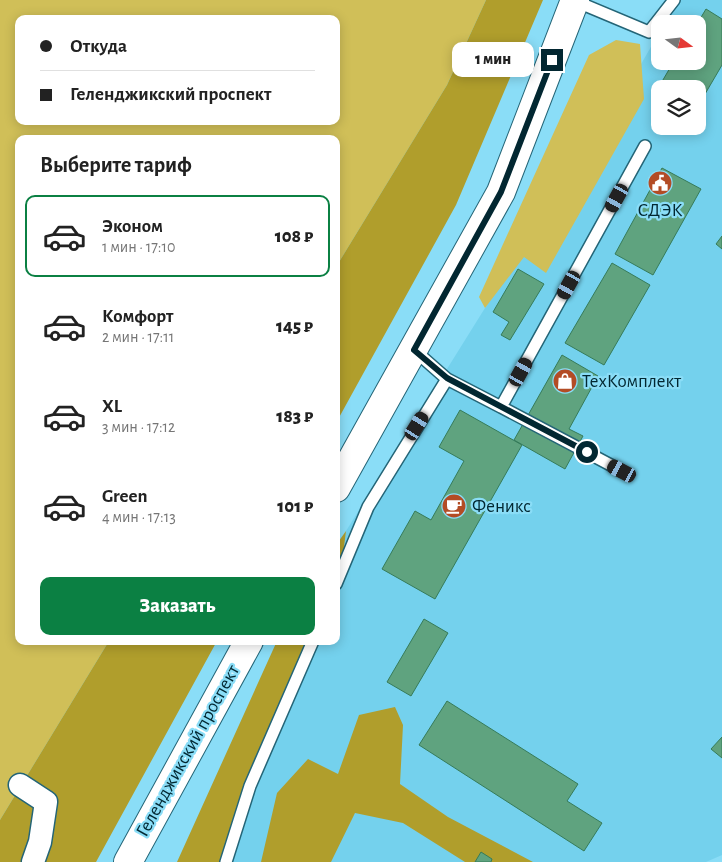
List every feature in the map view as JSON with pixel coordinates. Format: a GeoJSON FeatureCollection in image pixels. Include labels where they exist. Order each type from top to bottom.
{"type":"FeatureCollection","features":[{"type":"Feature","properties":{"kind":"main road"},"geometry":{"type":"LineString","coordinates":[[340,481],[501,192],[575,0]]}},
{"type":"Feature","properties":{"kind":"main road","name":"Геленджикский проспект"},"geometry":{"type":"LineString","coordinates":[[128,862],[248,645]]}},
{"type":"Feature","properties":{"kind":"street"},"geometry":{"type":"LineString","coordinates":[[20,785],[46,802],[40,842],[33,862]]}},
{"type":"Feature","properties":{"kind":"lane"},"geometry":{"type":"LineString","coordinates":[[575,0],[649,32],[674,0]]}},
{"type":"Feature","properties":{"kind":"lane"},"geometry":{"type":"LineString","coordinates":[[501,407],[646,146]]}},
{"type":"Feature","properties":{"kind":"lane"},"geometry":{"type":"LineString","coordinates":[[414,350],[447,378],[622,471]]}},
{"type":"Feature","properties":{"kind":"lane"},"geometry":{"type":"LineString","coordinates":[[340,574],[368,507],[447,378]]}},
{"type":"Feature","properties":{"kind":"lane"},"geometry":{"type":"LineString","coordinates":[[226,862],[250,786],[311,645]]}},
{"type":"Feature","properties":{"kind":"shaded area"},"geometry":{"type":"Polygon","coordinates":[[[0,0],[486,0],[447,85],[340,260],[340,135],[15,135],[15,645],[107,645],[0,820],[0,0]]]}},
{"type":"Feature","properties":{"kind":"shaded area"},"geometry":{"type":"Polygon","coordinates":[[[486,0],[543,0],[456,205],[340,416],[340,260],[447,85],[486,0]]]}},
{"type":"Feature","properties":{"kind":"shaded area"},"geometry":{"type":"Polygon","coordinates":[[[678,0],[722,0],[722,855],[706,862],[226,862],[309,645],[340,645],[340,574],[346,531],[485,308],[628,87],[651,47],[651,70],[706,70],[706,15],[669,15],[678,0]]]}},
{"type":"Feature","properties":{"kind":"shaded area"},"geometry":{"type":"Polygon","coordinates":[[[616,40],[640,44],[644,99],[546,273],[524,257],[485,308],[479,297],[589,55],[616,40]]]}},
{"type":"Feature","properties":{"kind":"shaded area"},"geometry":{"type":"Polygon","coordinates":[[[346,531],[340,574],[340,539],[346,531]]]}},
{"type":"Feature","properties":{"kind":"shaded area"},"geometry":{"type":"Polygon","coordinates":[[[107,645],[215,645],[96,862],[0,862],[0,820],[107,645]]]}},
{"type":"Feature","properties":{"kind":"shaded area"},"geometry":{"type":"Polygon","coordinates":[[[275,645],[309,645],[226,862],[177,862],[275,645]]]}},
{"type":"Feature","properties":{"kind":"shaded area"},"geometry":{"type":"Polygon","coordinates":[[[395,707],[403,725],[400,784],[448,817],[533,862],[465,862],[403,823],[355,813],[331,862],[261,862],[277,793],[308,759],[338,774],[359,715],[395,707]]]}},
{"type":"Feature","properties":{"kind":"building"},"geometry":{"type":"Polygon","coordinates":[[[706,9],[722,19],[722,65],[706,92],[706,80],[663,80],[669,70],[706,70],[706,15],[702,15],[706,9]]]}},
{"type":"Feature","properties":{"kind":"building"},"geometry":{"type":"Polygon","coordinates":[[[662,168],[701,189],[653,275],[615,254],[662,168]]]}},
{"type":"Feature","properties":{"kind":"building"},"geometry":{"type":"Polygon","coordinates":[[[722,236],[722,249],[716,244],[722,236]]]}},
{"type":"Feature","properties":{"kind":"building"},"geometry":{"type":"Polygon","coordinates":[[[612,263],[650,285],[604,365],[565,343],[612,263]]]}},
{"type":"Feature","properties":{"kind":"building"},"geometry":{"type":"Polygon","coordinates":[[[518,269],[544,284],[510,340],[501,335],[509,322],[493,312],[518,269]]]}},
{"type":"Feature","properties":{"kind":"building"},"geometry":{"type":"Polygon","coordinates":[[[562,355],[598,376],[569,429],[583,436],[565,469],[514,440],[562,355]]]}},
{"type":"Feature","properties":{"kind":"building"},"geometry":{"type":"Polygon","coordinates":[[[460,410],[522,445],[435,599],[382,569],[415,511],[431,520],[464,461],[439,447],[460,410]]]}},
{"type":"Feature","properties":{"kind":"building"},"geometry":{"type":"Polygon","coordinates":[[[424,619],[448,633],[411,696],[387,682],[424,619]]]}},
{"type":"Feature","properties":{"kind":"building"},"geometry":{"type":"Polygon","coordinates":[[[447,701],[578,784],[567,801],[602,823],[584,851],[419,745],[447,701]]]}},
{"type":"Feature","properties":{"kind":"building"},"geometry":{"type":"Polygon","coordinates":[[[722,737],[722,758],[711,749],[722,737]]]}},
{"type":"Feature","properties":{"kind":"building"},"geometry":{"type":"Polygon","coordinates":[[[481,852],[492,859],[491,862],[475,862],[481,852]]]}},
{"type":"Feature","properties":{"kind":"place","name":"СДЭК"},"geometry":{"type":"Point","coordinates":[660,183]}},
{"type":"Feature","properties":{"kind":"place","name":"ТехКомплект"},"geometry":{"type":"Point","coordinates":[565,381]}},
{"type":"Feature","properties":{"kind":"place","name":"Феникс"},"geometry":{"type":"Point","coordinates":[454,506]}},
{"type":"Feature","properties":{"kind":"route"},"geometry":{"type":"LineString","coordinates":[[552,60],[501,192],[414,350],[447,378],[587,452]]}}]}
